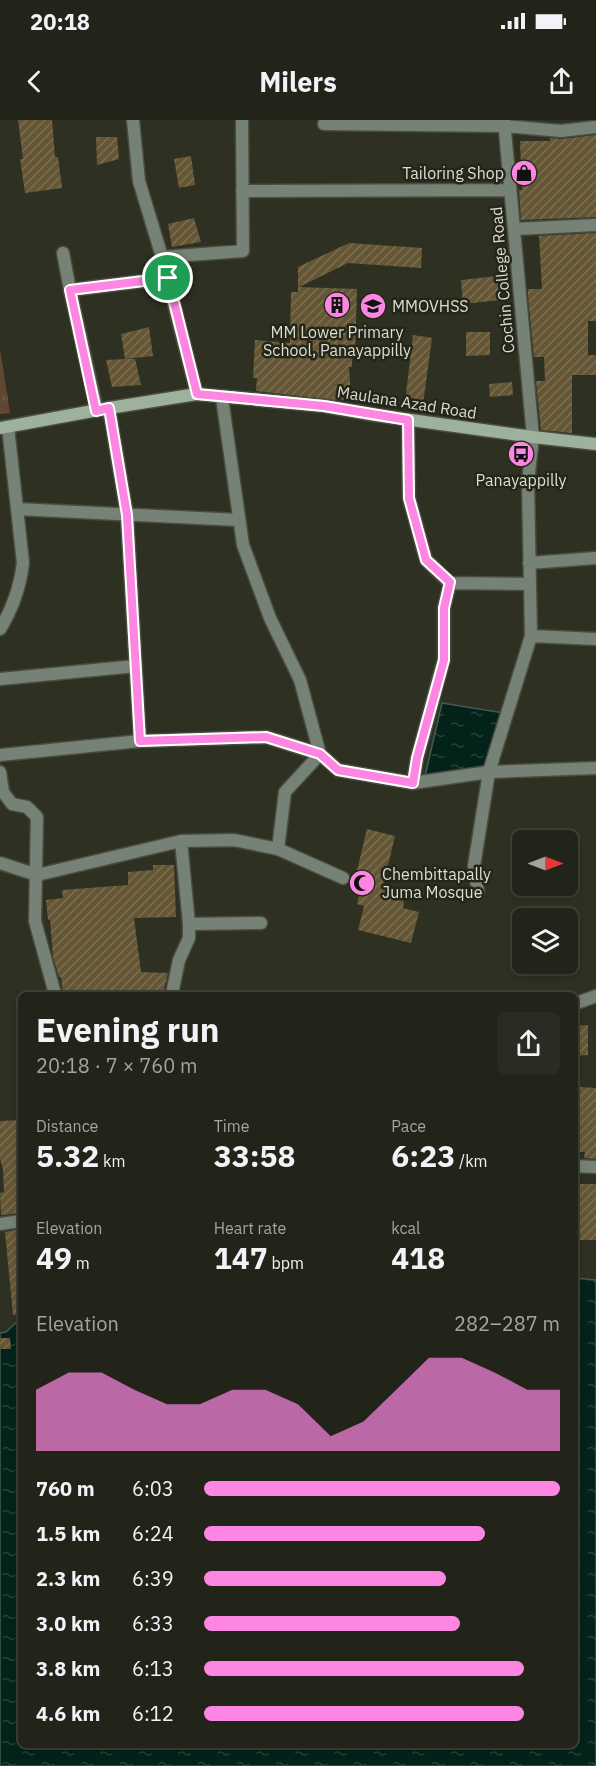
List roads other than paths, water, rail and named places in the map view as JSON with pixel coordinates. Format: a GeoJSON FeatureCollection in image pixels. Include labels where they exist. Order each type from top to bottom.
{"type":"FeatureCollection","features":[{"type":"Feature","properties":{"kind":"main road","name":"Maulana Azad Road"},"geometry":{"type":"LineString","coordinates":[[4,428],[197,394],[324,406],[408,420],[596,444]]}},
{"type":"Feature","properties":{"kind":"street"},"geometry":{"type":"LineString","coordinates":[[133,120],[139,181],[168,278],[197,394]]}},
{"type":"Feature","properties":{"kind":"street"},"geometry":{"type":"LineString","coordinates":[[162,257],[243,251],[242,120]]}},
{"type":"Feature","properties":{"kind":"street"},"geometry":{"type":"LineString","coordinates":[[324,124],[505,123],[561,131],[596,127]]}},
{"type":"Feature","properties":{"kind":"street","name":"Cochin College Road"},"geometry":{"type":"LineString","coordinates":[[478,892],[474,866],[489,772],[531,636],[528,482],[533,437],[505,123]]}},
{"type":"Feature","properties":{"kind":"street"},"geometry":{"type":"LineString","coordinates":[[242,191],[510,190]]}},
{"type":"Feature","properties":{"kind":"street"},"geometry":{"type":"LineString","coordinates":[[515,230],[596,225]]}},
{"type":"Feature","properties":{"kind":"street"},"geometry":{"type":"LineString","coordinates":[[63,253],[70,290],[103,409],[127,515],[140,741]]}},
{"type":"Feature","properties":{"kind":"street"},"geometry":{"type":"LineString","coordinates":[[70,290],[168,278]]}},
{"type":"Feature","properties":{"kind":"street"},"geometry":{"type":"LineString","coordinates":[[222,398],[243,545],[270,618],[300,680],[320,754]]}},
{"type":"Feature","properties":{"kind":"street"},"geometry":{"type":"LineString","coordinates":[[408,420],[409,498],[426,560],[450,582],[529,584]]}},
{"type":"Feature","properties":{"kind":"street"},"geometry":{"type":"LineString","coordinates":[[0,629],[15,603],[21,585],[23,563],[4,428]]}},
{"type":"Feature","properties":{"kind":"street"},"geometry":{"type":"LineString","coordinates":[[17,509],[238,520]]}},
{"type":"Feature","properties":{"kind":"street"},"geometry":{"type":"LineString","coordinates":[[529,563],[596,558]]}},
{"type":"Feature","properties":{"kind":"street"},"geometry":{"type":"LineString","coordinates":[[413,783],[417,758],[444,660],[444,608],[450,582]]}},
{"type":"Feature","properties":{"kind":"street"},"geometry":{"type":"LineString","coordinates":[[531,636],[596,639]]}},
{"type":"Feature","properties":{"kind":"street"},"geometry":{"type":"LineString","coordinates":[[0,679],[136,666]]}},
{"type":"Feature","properties":{"kind":"street"},"geometry":{"type":"LineString","coordinates":[[0,755],[140,741],[266,737],[320,754],[338,770],[413,783],[489,772],[596,768]]}},
{"type":"Feature","properties":{"kind":"street"},"geometry":{"type":"LineString","coordinates":[[278,849],[285,792],[320,754]]}},
{"type":"Feature","properties":{"kind":"street"},"geometry":{"type":"LineString","coordinates":[[0,772],[3,792],[12,804],[27,807],[37,817],[35,921],[55,992]]}},
{"type":"Feature","properties":{"kind":"street"},"geometry":{"type":"LineString","coordinates":[[0,863],[37,875],[181,841],[234,840],[278,849],[343,878]]}},
{"type":"Feature","properties":{"kind":"street"},"geometry":{"type":"LineString","coordinates":[[172,992],[179,960],[189,938],[181,841]]}},
{"type":"Feature","properties":{"kind":"street"},"geometry":{"type":"LineString","coordinates":[[189,924],[261,923]]}},
{"type":"Feature","properties":{"kind":"street"},"geometry":{"type":"LineString","coordinates":[[578,1003],[596,996]]}},
{"type":"Feature","properties":{"kind":"street"},"geometry":{"type":"LineString","coordinates":[[578,1166],[596,1167]]}},
{"type":"Feature","properties":{"kind":"street"},"geometry":{"type":"LineString","coordinates":[[0,1224],[18,1221]]}},
{"type":"Feature","properties":{"kind":"water"},"geometry":{"type":"Polygon","coordinates":[[[442,703],[504,713],[487,769],[425,776],[442,703]]]}},
{"type":"Feature","properties":{"kind":"water"},"geometry":{"type":"Polygon","coordinates":[[[578,1278],[596,1280],[596,1766],[0,1766],[0,1333],[6,1332],[18,1321],[18,1748],[578,1748],[578,1278]]]}},
{"type":"Feature","properties":{"kind":"place","name":"Tailoring Shop"},"geometry":{"type":"Point","coordinates":[524,173]}},
{"type":"Feature","properties":{"kind":"place","name":"MM Lower Primary School, Panayappilly"},"geometry":{"type":"Point","coordinates":[337,305]}},
{"type":"Feature","properties":{"kind":"place","name":"MMOVHSS"},"geometry":{"type":"Point","coordinates":[373,306]}},
{"type":"Feature","properties":{"kind":"place","name":"Panayappilly"},"geometry":{"type":"Point","coordinates":[521,454]}},
{"type":"Feature","properties":{"kind":"place","name":"Chembittapally Juma Mosque"},"geometry":{"type":"Point","coordinates":[362,883]}}]}
